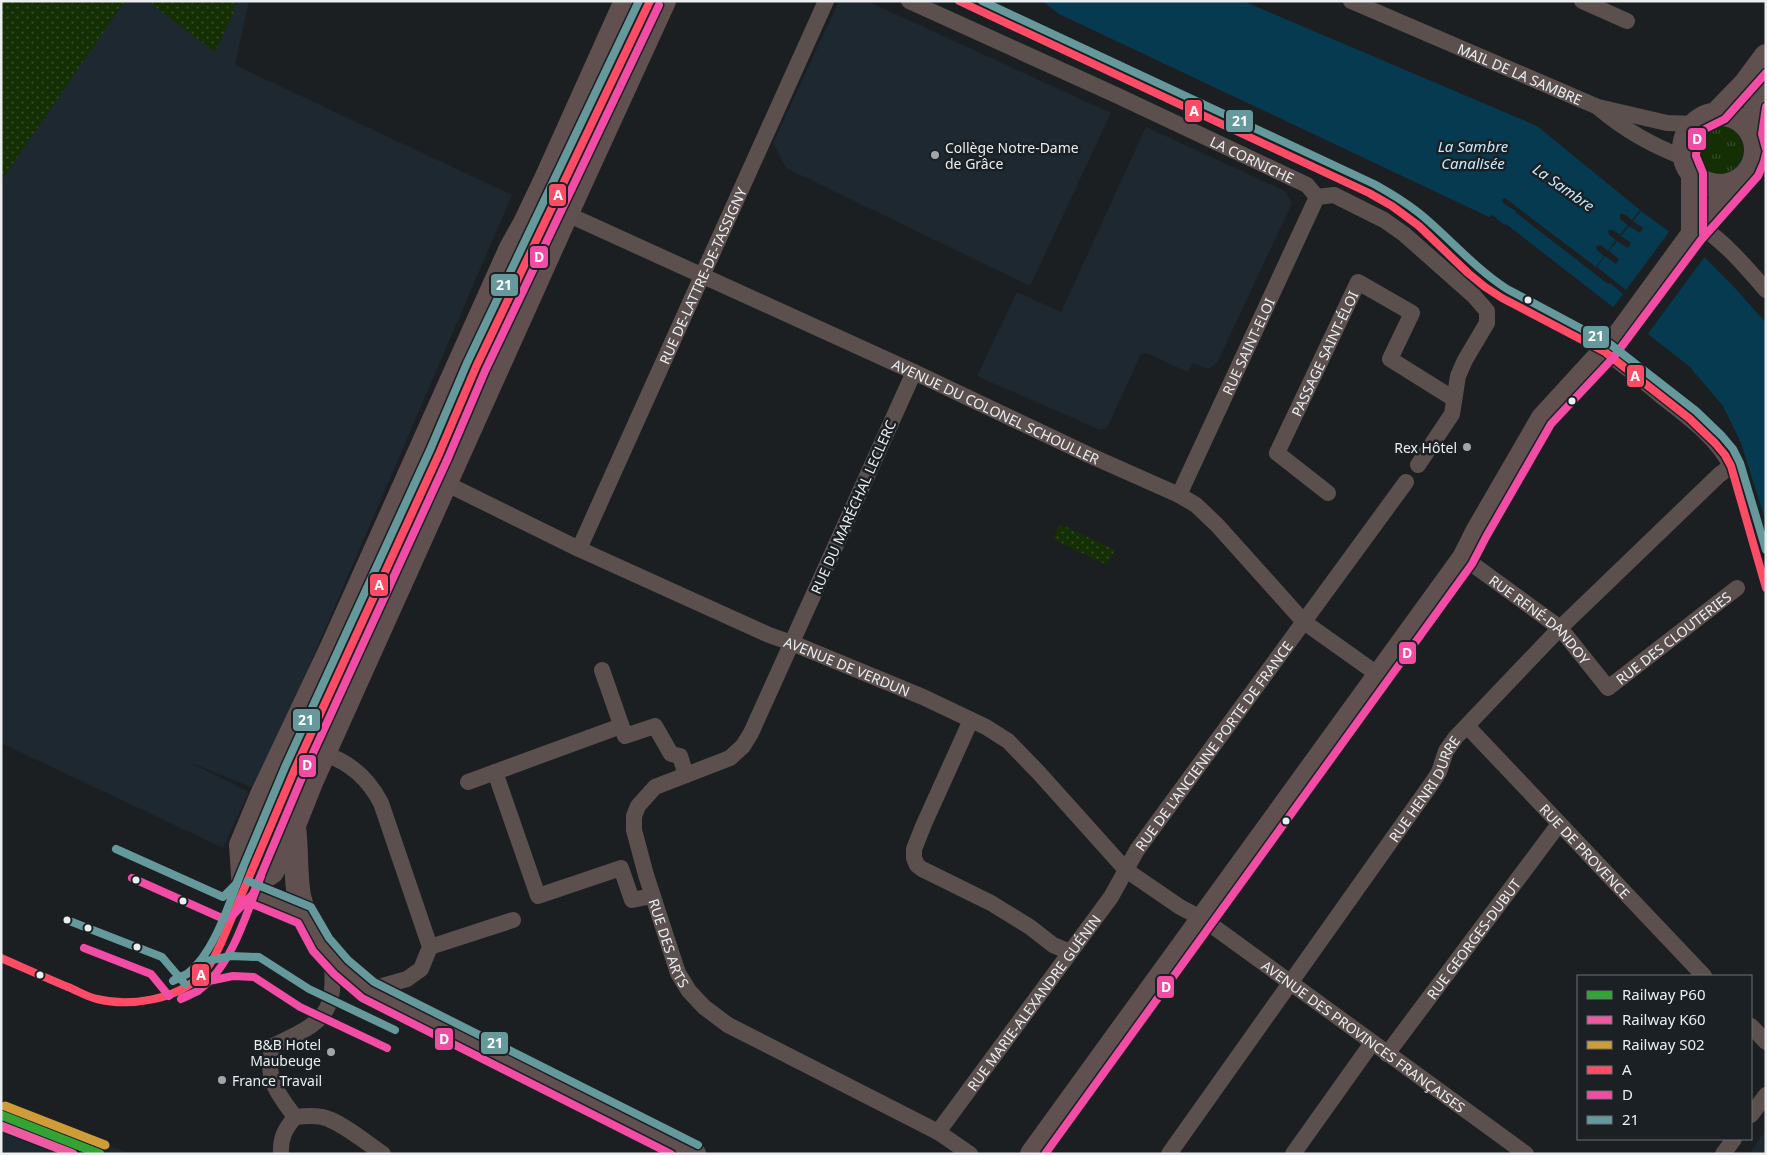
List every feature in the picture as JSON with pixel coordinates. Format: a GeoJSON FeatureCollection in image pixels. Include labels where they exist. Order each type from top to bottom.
{"type":"FeatureCollection","features":[{"type":"Feature","properties":{"kind":"main road"},"geometry":{"type":"LineString","coordinates":[[244,890],[241,845],[261,796],[328,654],[626,1]]}},
{"type":"Feature","properties":{"kind":"main road"},"geometry":{"type":"LineString","coordinates":[[244,890],[272,872],[295,831],[304,797],[664,1]]}},
{"type":"Feature","properties":{"kind":"main road"},"geometry":{"type":"LineString","coordinates":[[1694,233],[1689,166],[1684,146],[1688,134],[1746,82],[1766,56]]}},
{"type":"Feature","properties":{"kind":"main road"},"geometry":{"type":"LineString","coordinates":[[1752,134],[1758,90],[1766,79]]}},
{"type":"Feature","properties":{"kind":"main road"},"geometry":{"type":"LineString","coordinates":[[1032,1154],[1464,558],[1491,507],[1543,418],[1605,352],[1694,233],[1755,170],[1756,151],[1752,134],[1746,125],[1727,115],[1705,119]]}},
{"type":"Feature","properties":{"kind":"main road"},"geometry":{"type":"LineString","coordinates":[[1689,166],[1703,182],[1715,185],[1727,185],[1755,170]]}},
{"type":"Feature","properties":{"kind":"main road"},"geometry":{"type":"LineString","coordinates":[[295,831],[299,897],[305,915],[321,944],[331,956],[368,990],[694,1154]]}},
{"type":"Feature","properties":{"kind":"main road"},"geometry":{"type":"LineString","coordinates":[[244,890],[305,915]]}},
{"type":"Feature","properties":{"kind":"street","name":"RUE DE-LATTRE-DE-TASSIGNY"},"geometry":{"type":"LineString","coordinates":[[578,550],[826,1]]}},
{"type":"Feature","properties":{"kind":"street","name":"LA CORNICHE"},"geometry":{"type":"LineString","coordinates":[[909,1],[1116,95],[1307,185],[1317,197]]}},
{"type":"Feature","properties":{"kind":"street","name":"MAIL DE LA SAMBRE"},"geometry":{"type":"LineString","coordinates":[[1352,1],[1598,107],[1667,123],[1705,119]]}},
{"type":"Feature","properties":{"kind":"street"},"geometry":{"type":"LineString","coordinates":[[1582,1],[1627,21]]}},
{"type":"Feature","properties":{"kind":"street"},"geometry":{"type":"LineString","coordinates":[[1598,107],[1620,126],[1689,166]]}},
{"type":"Feature","properties":{"kind":"street"},"geometry":{"type":"LineString","coordinates":[[1317,197],[1334,196],[1384,220],[1404,234],[1474,296],[1487,311],[1487,323],[1465,360],[1458,376],[1452,414],[1418,466]]}},
{"type":"Feature","properties":{"kind":"street","name":"RUE SAINT-ELOI"},"geometry":{"type":"LineString","coordinates":[[1179,495],[1317,197]]}},
{"type":"Feature","properties":{"kind":"street","name":"AVENUE DU COLONEL SCHOULLER"},"geometry":{"type":"LineString","coordinates":[[567,214],[1179,495],[1196,505],[1217,525],[1304,622],[1380,676]]}},
{"type":"Feature","properties":{"kind":"street"},"geometry":{"type":"LineString","coordinates":[[1694,233],[1717,237],[1766,290]]}},
{"type":"Feature","properties":{"kind":"street","name":"PASSAGE SAINT-ÉLOI"},"geometry":{"type":"LineString","coordinates":[[1328,493],[1277,453],[1358,282],[1412,313],[1390,359],[1454,399]]}},
{"type":"Feature","properties":{"kind":"street","name":"RUE HENRI DURRE"},"geometry":{"type":"LineString","coordinates":[[1169,1154],[1432,782],[1446,751],[1467,726],[1560,628],[1719,474],[1731,466],[1715,442],[1690,419],[1605,352]]}},
{"type":"Feature","properties":{"kind":"street","name":"RUE DU MARÉCHAL LECLERC"},"geometry":{"type":"LineString","coordinates":[[792,643],[914,372]]}},
{"type":"Feature","properties":{"kind":"street","name":"RUE DE L'ANCIENNE PORTE DE FRANCE"},"geometry":{"type":"LineString","coordinates":[[1126,870],[1137,850],[1406,482]]}},
{"type":"Feature","properties":{"kind":"street","name":"AVENUE DE VERDUN"},"geometry":{"type":"LineString","coordinates":[[445,483],[578,550],[769,636],[792,643],[923,697],[971,720],[1008,741],[1126,870],[1180,907],[1203,919]]}},
{"type":"Feature","properties":{"kind":"street","name":"RUE RENÉ-DANDOY"},"geometry":{"type":"LineString","coordinates":[[1464,558],[1560,628],[1608,688]]}},
{"type":"Feature","properties":{"kind":"street","name":"RUE DES CLOUTERIES"},"geometry":{"type":"LineString","coordinates":[[1608,688],[1737,588]]}},
{"type":"Feature","properties":{"kind":"street","name":"RUE DES ARTS"},"geometry":{"type":"LineString","coordinates":[[792,643],[751,734],[743,746],[730,758],[655,787],[638,806],[634,816],[634,830],[652,896],[678,974],[688,991],[704,1007],[728,1025],[938,1132],[970,1154]]}},
{"type":"Feature","properties":{"kind":"street"},"geometry":{"type":"LineString","coordinates":[[602,670],[625,736],[655,726],[671,754],[680,756],[686,776]]}},
{"type":"Feature","properties":{"kind":"street"},"geometry":{"type":"LineString","coordinates":[[971,720],[917,841],[914,849],[914,858],[917,865],[922,869],[991,903],[1030,927],[1052,945],[1070,952]]}},
{"type":"Feature","properties":{"kind":"street"},"geometry":{"type":"LineString","coordinates":[[468,782],[621,726]]}},
{"type":"Feature","properties":{"kind":"street","name":"RUE DE PROVENCE"},"geometry":{"type":"LineString","coordinates":[[1467,726],[1703,975]]}},
{"type":"Feature","properties":{"kind":"street"},"geometry":{"type":"LineString","coordinates":[[324,754],[340,759],[366,780],[381,802],[430,947],[421,969],[407,978],[368,990]]}},
{"type":"Feature","properties":{"kind":"street"},"geometry":{"type":"LineString","coordinates":[[495,772],[538,896],[621,868],[632,900],[652,896]]}},
{"type":"Feature","properties":{"kind":"street","name":"RUE GEORGES-DUBUT"},"geometry":{"type":"LineString","coordinates":[[1387,1054],[1560,824]]}},
{"type":"Feature","properties":{"kind":"street","name":"RUE MARIE-ALEXANDRE GUÉNIN"},"geometry":{"type":"LineString","coordinates":[[938,1132],[1111,897],[1126,870]]}},
{"type":"Feature","properties":{"kind":"street","name":"AVENUE DES PROVINCES FRANÇAISES"},"geometry":{"type":"LineString","coordinates":[[1203,919],[1526,1154]]}},
{"type":"Feature","properties":{"kind":"street"},"geometry":{"type":"LineString","coordinates":[[430,947],[513,920]]}},
{"type":"Feature","properties":{"kind":"street"},"geometry":{"type":"LineString","coordinates":[[294,1117],[274,1088],[269,1060],[273,1046],[306,1030],[319,1021],[327,1009],[333,988],[331,956]]}},
{"type":"Feature","properties":{"kind":"street"},"geometry":{"type":"LineString","coordinates":[[1752,1027],[1766,1042]]}},
{"type":"Feature","properties":{"kind":"street"},"geometry":{"type":"LineString","coordinates":[[1293,1154],[1372,1043]]}},
{"type":"Feature","properties":{"kind":"street"},"geometry":{"type":"LineString","coordinates":[[1752,1114],[1766,1095]]}},
{"type":"Feature","properties":{"kind":"street"},"geometry":{"type":"LineString","coordinates":[[281,1154],[280,1145],[284,1131],[294,1117]]}},
{"type":"Feature","properties":{"kind":"street"},"geometry":{"type":"LineString","coordinates":[[294,1117],[324,1117],[383,1154]]}},
{"type":"Feature","properties":{"kind":"street"},"geometry":{"type":"LineString","coordinates":[[1723,1154],[1733,1140]]}},
{"type":"Feature","properties":{"kind":"shaded area"},"geometry":{"type":"Polygon","coordinates":[[[1,1],[249,1],[235,65],[512,195],[256,789],[189,762],[249,792],[223,848],[1,743],[1,1]]]}},
{"type":"Feature","properties":{"kind":"shaded area","name":"Collège Notre-Dame de Grâce"},"geometry":{"type":"Polygon","coordinates":[[[839,1],[867,1],[1111,113],[1030,286],[786,168],[773,143],[839,1]]]}},
{"type":"Feature","properties":{"kind":"shaded area"},"geometry":{"type":"Polygon","coordinates":[[[1146,127],[1285,191],[1292,203],[1217,363],[1210,368],[1204,368],[1193,363],[1188,372],[1146,353],[1141,354],[1107,428],[1100,430],[977,376],[1017,292],[1061,312],[1146,127]]]}},
{"type":"Feature","properties":{"kind":"shaded area"},"geometry":{"type":"Polygon","coordinates":[[[1,1104],[41,1118],[130,1154],[1,1154],[1,1104]]]}},
{"type":"Feature","properties":{"kind":"shaded area"},"geometry":{"type":"Polygon","coordinates":[[[1766,1130],[1766,1154],[1749,1154],[1766,1130]]]}},
{"type":"Feature","properties":{"kind":"green space"},"geometry":{"type":"Polygon","coordinates":[[[1,1],[125,1],[1,181],[1,1]]]}},
{"type":"Feature","properties":{"kind":"green space"},"geometry":{"type":"Polygon","coordinates":[[[147,1],[235,1],[233,14],[215,52],[147,1]]]}},
{"type":"Feature","properties":{"kind":"green space"},"geometry":{"type":"Polygon","coordinates":[[[1714,126],[1724,126],[1736,133],[1743,145],[1743,155],[1736,167],[1724,174],[1714,174],[1706,170],[1699,163],[1695,155],[1695,145],[1699,137],[1706,130],[1714,126]]]}},
{"type":"Feature","properties":{"kind":"green space"},"geometry":{"type":"Polygon","coordinates":[[[1060,524],[1115,550],[1107,565],[1053,539],[1060,524]]]}},
{"type":"Feature","properties":{"kind":"water","name":"La Sambre Canalisée"},"geometry":{"type":"Polygon","coordinates":[[[1042,1],[1243,1],[1537,126],[1640,210],[1632,220],[1624,214],[1620,214],[1620,219],[1628,225],[1620,235],[1613,230],[1608,230],[1609,235],[1616,240],[1608,251],[1601,245],[1596,246],[1597,250],[1604,256],[1596,267],[1505,198],[1502,200],[1504,204],[1516,211],[1623,294],[1626,290],[1597,267],[1605,256],[1616,264],[1619,259],[1609,251],[1617,241],[1628,248],[1631,243],[1621,236],[1629,226],[1640,233],[1643,228],[1633,221],[1641,211],[1704,257],[1766,323],[1766,522],[1741,443],[1723,406],[1689,366],[1506,224],[1492,215],[1489,217],[1059,14],[1042,1]]]}},
{"type":"Feature","properties":{"kind":"pier"},"geometry":{"type":"Polygon","coordinates":[[[1671,229],[1706,255],[1647,335],[1612,309],[1671,229]]]}},
{"type":"Feature","properties":{"kind":"rail line","name":"S02"},"geometry":{"type":"LineString","coordinates":[[5,1106],[105,1145]]}},
{"type":"Feature","properties":{"kind":"rail line","name":"P60"},"geometry":{"type":"LineString","coordinates":[[1,1115],[100,1154]]}},
{"type":"Feature","properties":{"kind":"rail line","name":"K60"},"geometry":{"type":"LineString","coordinates":[[1,1126],[73,1154]]}},
{"type":"Feature","properties":{"kind":"transit line","name":"21"},"geometry":{"type":"LineString","coordinates":[[116,849],[223,897],[236,884],[285,767],[430,450],[467,363],[639,1]]}},
{"type":"Feature","properties":{"kind":"transit line","name":"A"},"geometry":{"type":"LineString","coordinates":[[1,958],[90,997],[123,1002],[151,1000],[177,991],[189,985],[210,965],[294,771],[439,454],[476,367],[650,1]]}},
{"type":"Feature","properties":{"kind":"transit line","name":"A"},"geometry":{"type":"LineString","coordinates":[[959,1],[1369,193],[1392,206],[1419,226],[1485,287],[1502,298],[1605,352],[1690,419],[1725,455],[1731,466],[1766,588]]}},
{"type":"Feature","properties":{"kind":"transit line","name":"21"},"geometry":{"type":"LineString","coordinates":[[982,1],[1374,184],[1419,213],[1475,264],[1507,289],[1610,344],[1696,411],[1733,449],[1740,463],[1766,550]]}},
{"type":"Feature","properties":{"kind":"transit line","name":"D"},"geometry":{"type":"LineString","coordinates":[[132,878],[224,919],[231,917],[253,894],[303,775],[448,458],[485,371],[659,5]]}},
{"type":"Feature","properties":{"kind":"transit line","name":"D"},"geometry":{"type":"LineString","coordinates":[[1703,234],[1703,173],[1696,156],[1697,139],[1703,130],[1725,119],[1766,73]]}},
{"type":"Feature","properties":{"kind":"transit line","name":"D"},"geometry":{"type":"LineString","coordinates":[[1766,107],[1762,134],[1766,149]]}},
{"type":"Feature","properties":{"kind":"transit line","name":"D"},"geometry":{"type":"LineString","coordinates":[[1045,1154],[1472,564],[1551,424],[1613,358],[1701,240],[1758,176],[1766,154]]}},
{"type":"Feature","properties":{"kind":"transit line","name":"21"},"geometry":{"type":"LineString","coordinates":[[173,981],[187,974],[206,953],[221,925],[243,868]]}},
{"type":"Feature","properties":{"kind":"transit line","name":"D"},"geometry":{"type":"LineString","coordinates":[[181,999],[199,990],[211,980],[221,967],[237,938],[261,876]]}},
{"type":"Feature","properties":{"kind":"transit line","name":"21"},"geometry":{"type":"LineString","coordinates":[[248,881],[311,907],[329,938],[348,960],[374,982],[698,1145]]}},
{"type":"Feature","properties":{"kind":"transit line","name":"D"},"geometry":{"type":"LineString","coordinates":[[240,899],[298,923],[313,951],[334,974],[362,998],[671,1154]]}},
{"type":"Feature","properties":{"kind":"transit line","name":"21"},"geometry":{"type":"LineString","coordinates":[[67,920],[162,957],[185,984]]}},
{"type":"Feature","properties":{"kind":"transit line","name":"D"},"geometry":{"type":"LineString","coordinates":[[84,948],[151,974],[169,996]]}},
{"type":"Feature","properties":{"kind":"transit line","name":"21"},"geometry":{"type":"LineString","coordinates":[[174,980],[187,974],[202,962],[231,956],[259,957],[309,989],[395,1030]]}},
{"type":"Feature","properties":{"kind":"transit line","name":"D"},"geometry":{"type":"LineString","coordinates":[[182,998],[198,991],[209,981],[233,976],[254,977],[300,1007],[387,1048]]}},
{"type":"Feature","properties":{"kind":"place","name":"Collège Notre-Dame de Grâce"},"geometry":{"type":"Point","coordinates":[935,155]}},
{"type":"Feature","properties":{"kind":"place","name":"Rex Hôtel"},"geometry":{"type":"Point","coordinates":[1467,447]}},
{"type":"Feature","properties":{"kind":"place","name":"B&B Hotel Maubeuge"},"geometry":{"type":"Point","coordinates":[331,1052]}},
{"type":"Feature","properties":{"kind":"place","name":"France Travail"},"geometry":{"type":"Point","coordinates":[222,1080]}},
{"type":"Feature","properties":{"kind":"water label","name":"La Sambre"},"geometry":{"type":"Point","coordinates":[1564,187]}}]}
